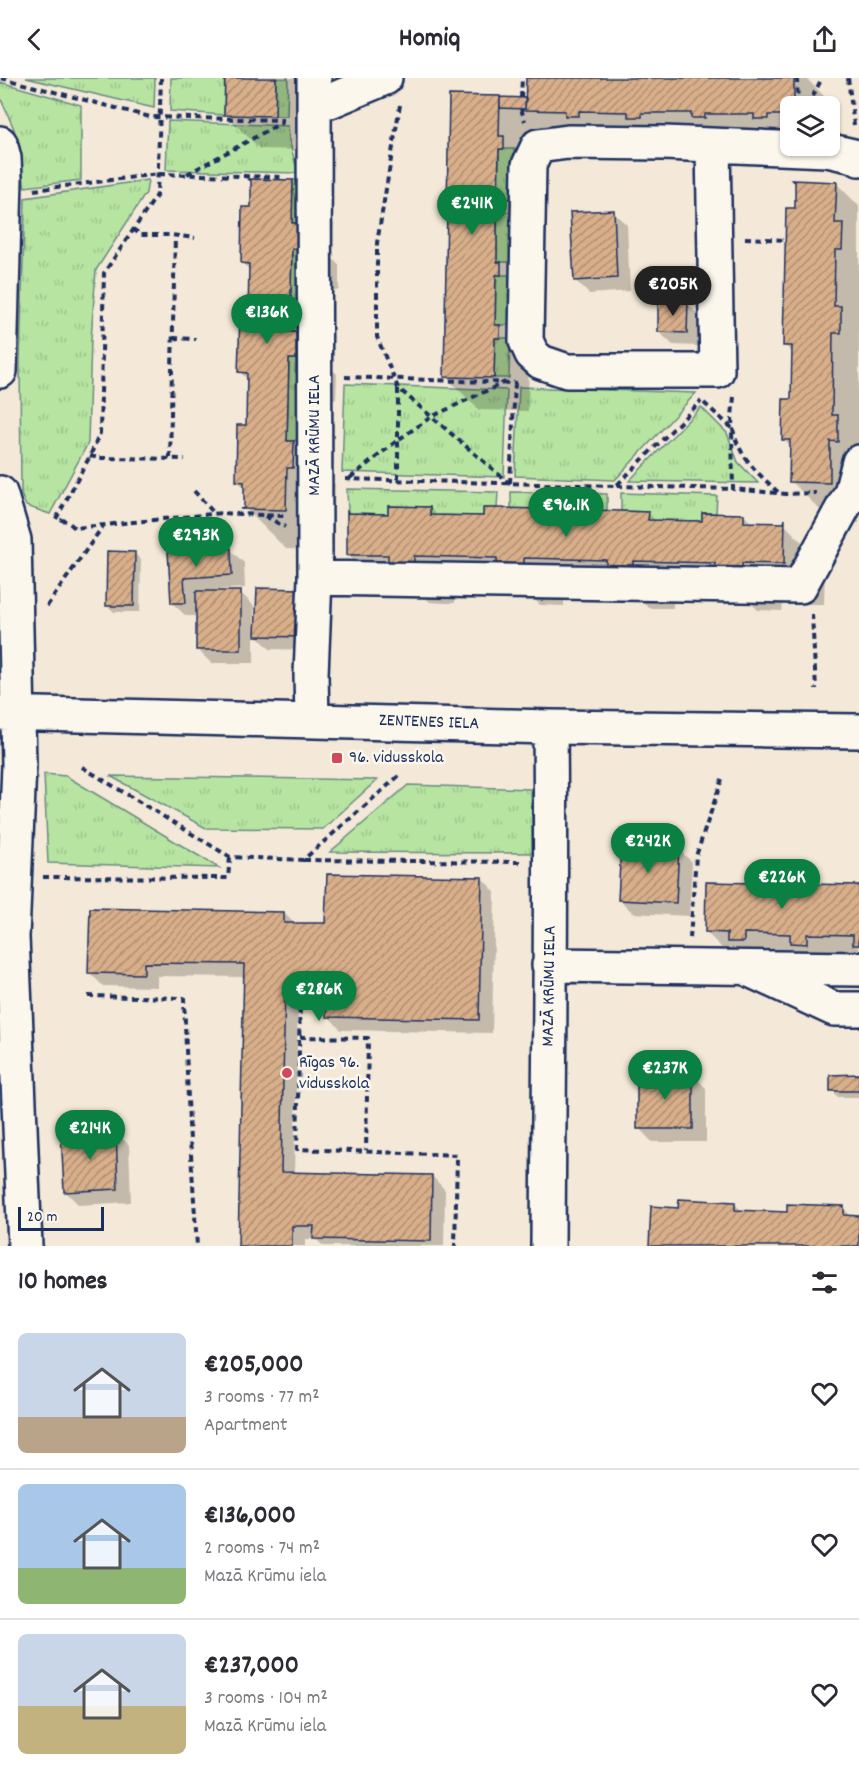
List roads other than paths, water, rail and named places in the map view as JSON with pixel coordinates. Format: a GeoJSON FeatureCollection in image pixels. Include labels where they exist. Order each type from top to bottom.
{"type":"FeatureCollection","features":[{"type":"Feature","properties":{"kind":"street"},"geometry":{"type":"LineString","coordinates":[[307,105],[393,86]]}},
{"type":"Feature","properties":{"kind":"street","name":"MAZĀ KRŪMU IELA"},"geometry":{"type":"LineString","coordinates":[[307,105],[314,178],[315,578],[311,674],[312,720]]}},
{"type":"Feature","properties":{"kind":"street"},"geometry":{"type":"LineString","coordinates":[[713,146],[717,371],[702,386],[567,371],[541,362],[532,354],[526,340],[529,165],[538,146],[567,142],[664,143],[827,150],[859,158]]}},
{"type":"Feature","properties":{"kind":"street"},"geometry":{"type":"LineString","coordinates":[[0,143],[4,158],[0,371]]}},
{"type":"Feature","properties":{"kind":"street"},"geometry":{"type":"LineString","coordinates":[[315,578],[800,586],[851,494],[859,462]]}},
{"type":"Feature","properties":{"kind":"street"},"geometry":{"type":"LineString","coordinates":[[0,493],[14,540],[9,713],[19,765],[14,877],[6,937],[25,1246]]}},
{"type":"Feature","properties":{"kind":"street","name":"ZENTENES IELA"},"geometry":{"type":"LineString","coordinates":[[9,713],[550,727],[859,731]]}},
{"type":"Feature","properties":{"kind":"street","name":"MAZĀ KRŪMU IELA"},"geometry":{"type":"LineString","coordinates":[[548,1246],[549,965],[552,862],[550,727]]}},
{"type":"Feature","properties":{"kind":"street"},"geometry":{"type":"LineString","coordinates":[[549,965],[859,969]]}},
{"type":"Feature","properties":{"kind":"street"},"geometry":{"type":"LineString","coordinates":[[741,966],[834,1009],[859,1009]]}},
{"type":"Feature","properties":{"kind":"place","name":"96. vidusskola"},"geometry":{"type":"Point","coordinates":[337,758]}},
{"type":"Feature","properties":{"kind":"place","name":"Rīgas 96. vidusskola"},"geometry":{"type":"Point","coordinates":[287,1073]}}]}
